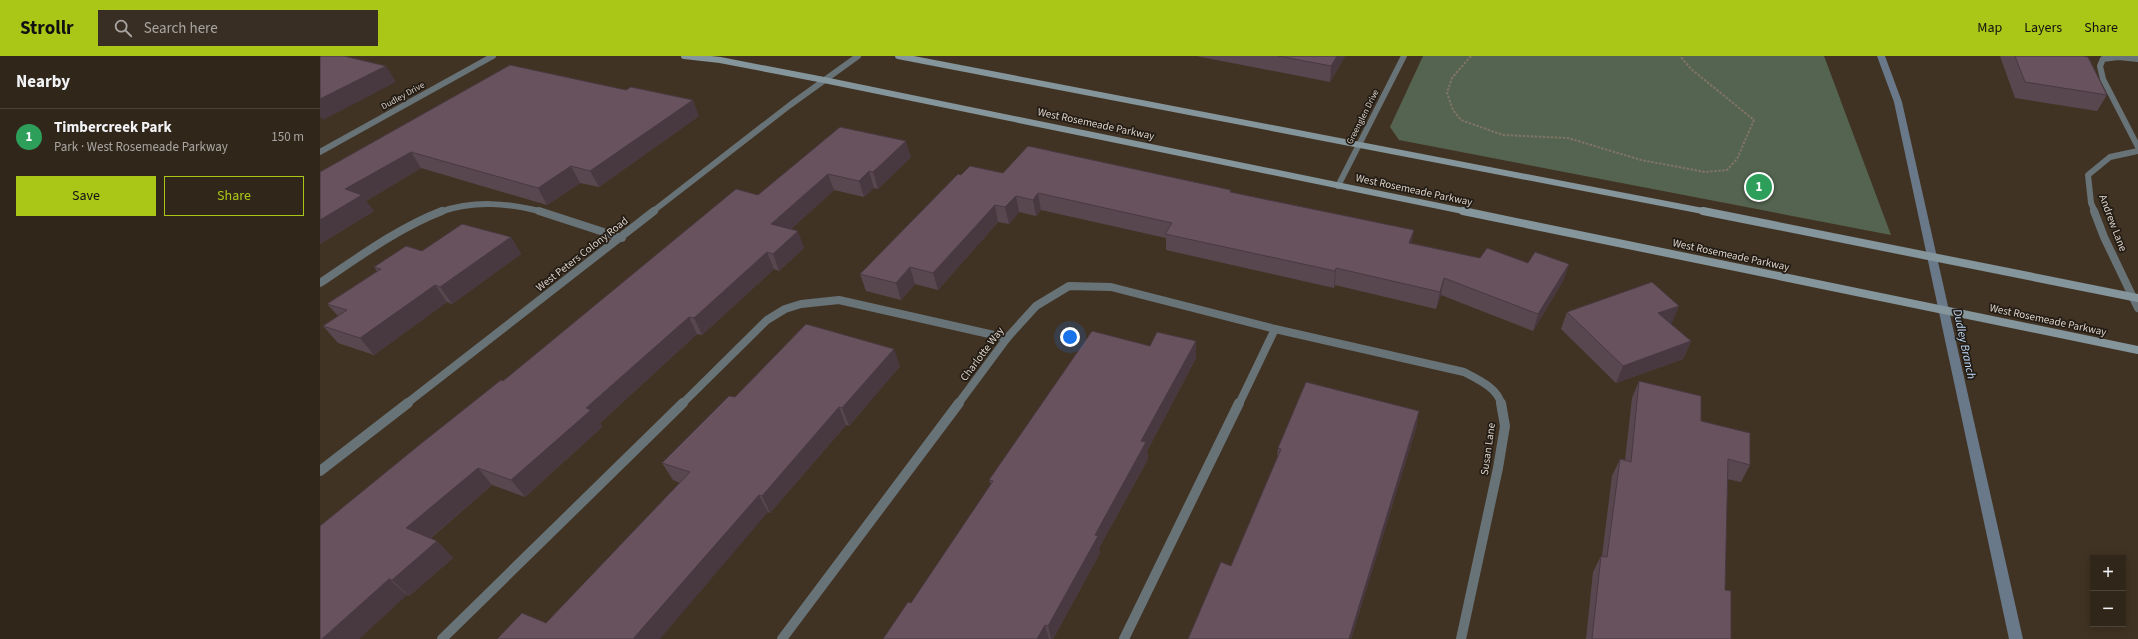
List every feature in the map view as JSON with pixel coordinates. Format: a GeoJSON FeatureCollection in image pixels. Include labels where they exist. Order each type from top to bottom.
{"type":"FeatureCollection","features":[{"type":"Feature","properties":{"kind":"main road","name":"West Rosemeade Parkway"},"geometry":{"type":"LineString","coordinates":[[684,56],[720,60],[824,80],[2138,350]]}},
{"type":"Feature","properties":{"kind":"main road"},"geometry":{"type":"LineString","coordinates":[[898,56],[1805,231],[2135,298]]}},
{"type":"Feature","properties":{"kind":"street","name":"Dudley Drive"},"geometry":{"type":"LineString","coordinates":[[320,152],[494,56]]}},
{"type":"Feature","properties":{"kind":"street","name":"West Peters Colony Road"},"geometry":{"type":"LineString","coordinates":[[320,471],[824,80],[858,56]]}},
{"type":"Feature","properties":{"kind":"street","name":"Greenglen Drive"},"geometry":{"type":"LineString","coordinates":[[1338,186],[1404,56]]}},
{"type":"Feature","properties":{"kind":"street"},"geometry":{"type":"LineString","coordinates":[[2138,59],[2118,57],[2103,59],[2100,66],[2103,79],[2138,146]]}},
{"type":"Feature","properties":{"kind":"street","name":"Andrew Lane"},"geometry":{"type":"LineString","coordinates":[[2138,151],[2113,154],[2100,162],[2088,175],[2091,203],[2104,237],[2135,298],[2138,308]]}},
{"type":"Feature","properties":{"kind":"street"},"geometry":{"type":"LineString","coordinates":[[320,283],[419,220],[461,205],[503,205],[524,208],[622,238]]}},
{"type":"Feature","properties":{"kind":"street","name":"Charlotte Way"},"geometry":{"type":"LineString","coordinates":[[782,639],[1007,338],[1036,306],[1069,286],[1111,287],[1275,329],[1302,334]]}},
{"type":"Feature","properties":{"kind":"street"},"geometry":{"type":"LineString","coordinates":[[442,639],[767,320],[779,312],[799,304],[839,300],[1007,338]]}},
{"type":"Feature","properties":{"kind":"street"},"geometry":{"type":"LineString","coordinates":[[1124,639],[1275,329]]}},
{"type":"Feature","properties":{"kind":"street","name":"Susan Lane"},"geometry":{"type":"LineString","coordinates":[[1302,334],[1464,372],[1483,382],[1500,399],[1505,426],[1498,468],[1461,639]]}},
{"type":"Feature","properties":{"kind":"path"},"geometry":{"type":"LineString","coordinates":[[1471,56],[1452,78],[1447,92],[1453,110],[1461,120],[1503,135],[1568,138],[1641,160],[1705,172],[1726,170],[1737,159],[1754,120],[1691,69],[1680,56]]}},
{"type":"Feature","properties":{"kind":"green space"},"geometry":{"type":"Polygon","coordinates":[[[1423,56],[1824,56],[1891,235],[1399,140],[1390,127],[1423,56]]]}},
{"type":"Feature","properties":{"kind":"building"},"geometry":{"type":"Polygon","coordinates":[[[320,56],[344,56],[386,66],[320,99],[320,56]]]}},
{"type":"Feature","properties":{"kind":"building"},"geometry":{"type":"Polygon","coordinates":[[[1278,56],[1337,56],[1331,66],[1278,56]]]}},
{"type":"Feature","properties":{"kind":"building"},"geometry":{"type":"Polygon","coordinates":[[[2015,56],[2088,57],[2107,95],[2025,82],[2015,56]]]}},
{"type":"Feature","properties":{"kind":"building"},"geometry":{"type":"Polygon","coordinates":[[[510,65],[626,90],[631,87],[693,100],[590,171],[571,166],[538,188],[411,152],[345,189],[362,195],[320,220],[320,172],[510,65]]]}},
{"type":"Feature","properties":{"kind":"building"},"geometry":{"type":"Polygon","coordinates":[[[840,127],[906,141],[873,172],[869,171],[859,181],[828,174],[771,224],[798,231],[773,254],[767,252],[694,318],[689,317],[586,408],[591,410],[511,480],[478,468],[406,528],[437,541],[392,580],[389,579],[322,639],[320,639],[320,526],[501,380],[503,381],[736,189],[758,195],[840,127]]]}},
{"type":"Feature","properties":{"kind":"building"},"geometry":{"type":"Polygon","coordinates":[[[1028,146],[1231,190],[1230,192],[1414,230],[1409,243],[1480,258],[1487,248],[1528,263],[1535,252],[1569,264],[1538,314],[1444,278],[1440,292],[1336,268],[1335,271],[1165,234],[1172,223],[1038,193],[1033,200],[1016,196],[1005,207],[995,205],[933,273],[910,267],[896,283],[860,274],[958,174],[961,175],[970,166],[1003,173],[1028,146]]]}},
{"type":"Feature","properties":{"kind":"building"},"geometry":{"type":"Polygon","coordinates":[[[462,224],[511,237],[440,287],[435,285],[360,338],[323,326],[347,310],[327,304],[381,269],[374,267],[406,246],[422,251],[462,224]]]}},
{"type":"Feature","properties":{"kind":"building"},"geometry":{"type":"Polygon","coordinates":[[[1652,282],[1679,306],[1658,313],[1691,341],[1623,366],[1567,312],[1652,282]]]}},
{"type":"Feature","properties":{"kind":"building"},"geometry":{"type":"Polygon","coordinates":[[[806,324],[894,349],[842,408],[839,407],[762,496],[759,495],[633,639],[497,639],[522,613],[546,623],[690,472],[662,463],[729,396],[735,397],[806,324]]]}},
{"type":"Feature","properties":{"kind":"building"},"geometry":{"type":"Polygon","coordinates":[[[1092,331],[1150,346],[1157,332],[1196,341],[1141,441],[1146,442],[1095,535],[1098,536],[1048,626],[1045,625],[1037,639],[883,639],[908,602],[911,603],[993,481],[989,480],[1092,331]]]}},
{"type":"Feature","properties":{"kind":"building"},"geometry":{"type":"Polygon","coordinates":[[[1639,381],[1701,396],[1701,421],[1750,433],[1750,465],[1728,459],[1725,590],[1731,591],[1731,639],[1592,639],[1601,556],[1607,557],[1620,459],[1631,462],[1639,381]]]}},
{"type":"Feature","properties":{"kind":"building"},"geometry":{"type":"Polygon","coordinates":[[[1306,382],[1419,411],[1349,639],[1188,639],[1221,562],[1231,566],[1281,449],[1278,448],[1306,382]]]}},
{"type":"Feature","properties":{"kind":"waterway","name":"Dudley Branch"},"geometry":{"type":"LineString","coordinates":[[1881,56],[1898,102],[2016,639]]}},
{"type":"Feature","properties":{"kind":"place","name":"Timbercreek Park"},"geometry":{"type":"Point","coordinates":[1759,187]}}]}
